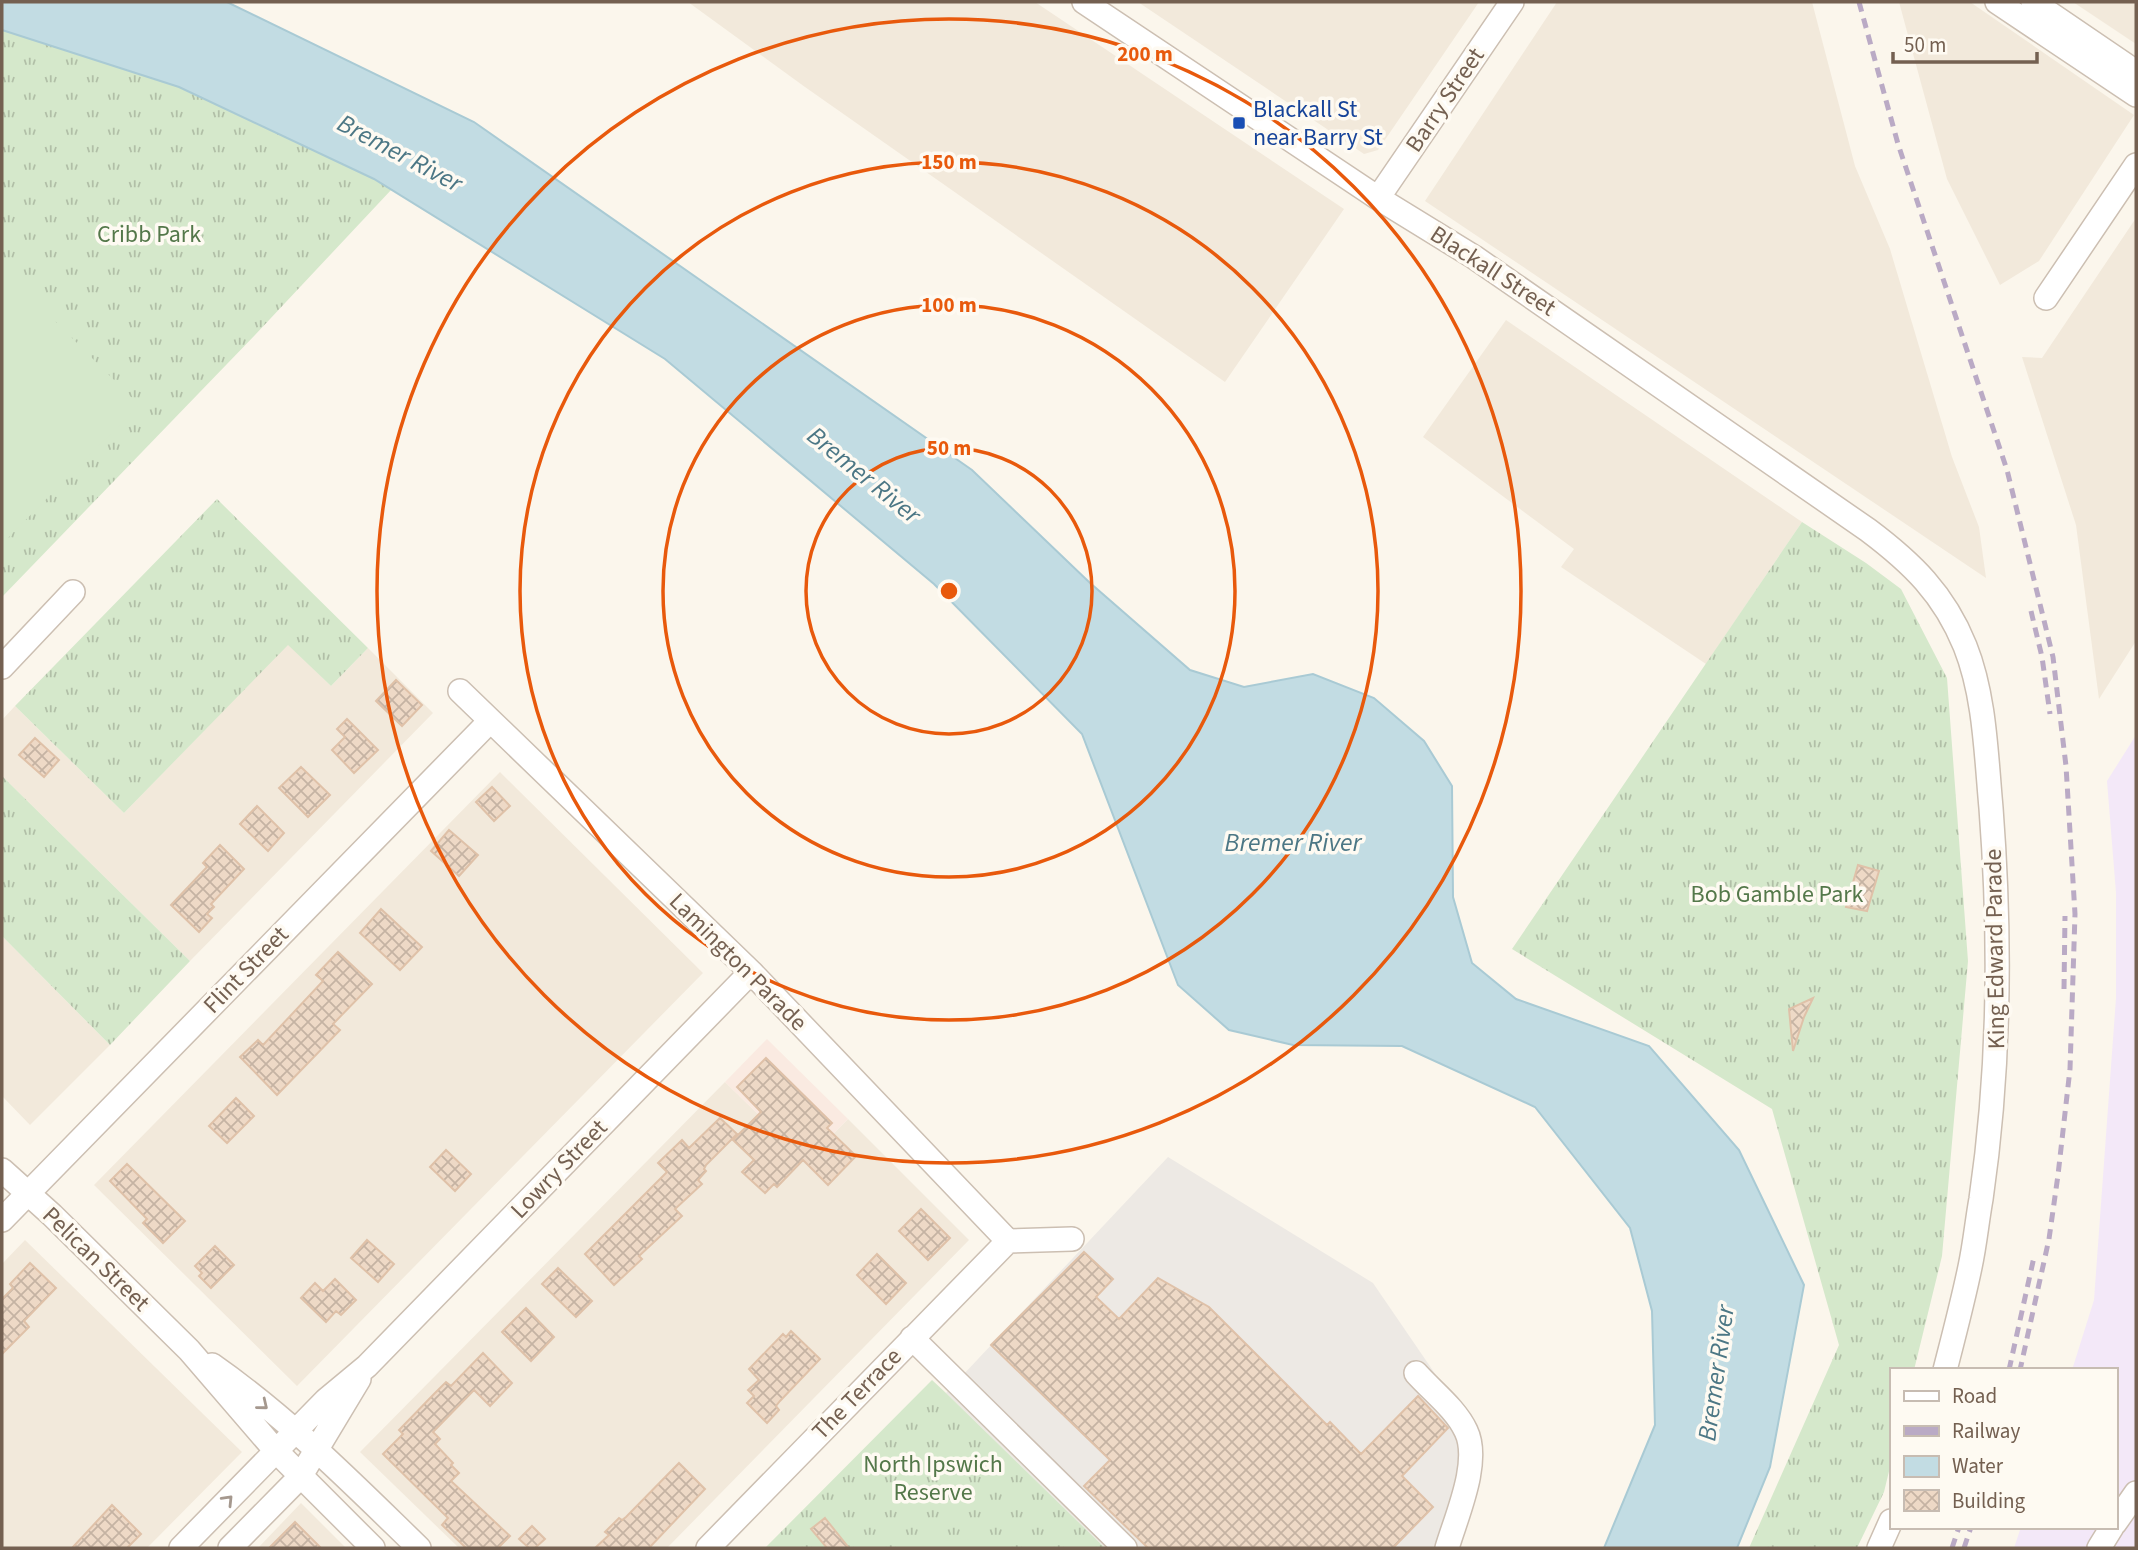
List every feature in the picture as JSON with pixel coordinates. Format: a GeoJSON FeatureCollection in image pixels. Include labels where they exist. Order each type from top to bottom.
{"type":"FeatureCollection","features":[{"type":"Feature","properties":{"kind":"street","name":"Blackall Street"},"geometry":{"type":"LineString","coordinates":[[1084,2],[1378,198],[1474,257],[1896,551]]}},
{"type":"Feature","properties":{"kind":"street","name":"Barry Street"},"geometry":{"type":"LineString","coordinates":[[1378,198],[1512,2]]}},
{"type":"Feature","properties":{"kind":"street"},"geometry":{"type":"LineString","coordinates":[[1997,2],[2136,95]]}},
{"type":"Feature","properties":{"kind":"street"},"geometry":{"type":"LineString","coordinates":[[2033,2],[2136,72]]}},
{"type":"Feature","properties":{"kind":"street"},"geometry":{"type":"LineString","coordinates":[[2046,298],[2136,165]]}},
{"type":"Feature","properties":{"kind":"street","name":"King Edward Parade"},"geometry":{"type":"LineString","coordinates":[[1896,551],[1932,588],[1944,605],[1965,647],[1976,685],[1986,745],[1993,839],[1999,967],[1996,1065],[1971,1265],[1945,1368]]}},
{"type":"Feature","properties":{"kind":"street"},"geometry":{"type":"LineString","coordinates":[[2,667],[73,592]]}},
{"type":"Feature","properties":{"kind":"street","name":"Lamington Parade"},"geometry":{"type":"LineString","coordinates":[[460,691],[751,972],[1008,1241]]}},
{"type":"Feature","properties":{"kind":"street","name":"Flint Street"},"geometry":{"type":"LineString","coordinates":[[2,1220],[490,721]]}},
{"type":"Feature","properties":{"kind":"street","name":"Lowry Street"},"geometry":{"type":"LineString","coordinates":[[181,1548],[326,1400],[367,1366],[751,972]]}},
{"type":"Feature","properties":{"kind":"street","name":"Pelican Street"},"geometry":{"type":"LineString","coordinates":[[2,1170],[189,1350],[300,1477],[373,1548]]}},
{"type":"Feature","properties":{"kind":"street"},"geometry":{"type":"LineString","coordinates":[[1008,1241],[1072,1239]]}},
{"type":"Feature","properties":{"kind":"street","name":"The Terrace"},"geometry":{"type":"LineString","coordinates":[[708,1548],[1008,1241]]}},
{"type":"Feature","properties":{"kind":"street"},"geometry":{"type":"LineString","coordinates":[[912,1338],[1125,1548]]}},
{"type":"Feature","properties":{"kind":"street","name":"Pelican Street"},"geometry":{"type":"LineString","coordinates":[[189,1350],[236,1382],[296,1431],[419,1548]]}},
{"type":"Feature","properties":{"kind":"street","name":"Lowry Street"},"geometry":{"type":"LineString","coordinates":[[230,1548],[300,1477],[367,1366]]}},
{"type":"Feature","properties":{"kind":"street"},"geometry":{"type":"LineString","coordinates":[[1416,1373],[1459,1419],[1471,1447],[1471,1468],[1447,1548]]}},
{"type":"Feature","properties":{"kind":"street"},"geometry":{"type":"LineString","coordinates":[[2117,1521],[2136,1493]]}},
{"type":"Feature","properties":{"kind":"street"},"geometry":{"type":"LineString","coordinates":[[343,1518],[365,1495]]}},
{"type":"Feature","properties":{"kind":"street"},"geometry":{"type":"LineString","coordinates":[[1879,1548],[1890,1523]]}},
{"type":"Feature","properties":{"kind":"street"},"geometry":{"type":"LineString","coordinates":[[2099,1548],[2111,1529]]}},
{"type":"Feature","properties":{"kind":"shaded area"},"geometry":{"type":"Polygon","coordinates":[[[688,2],[1035,2],[1344,209],[1225,382],[688,2]]]}},
{"type":"Feature","properties":{"kind":"shaded area"},"geometry":{"type":"Polygon","coordinates":[[[1138,2],[1479,2],[1378,150],[1364,154],[1138,2]]]}},
{"type":"Feature","properties":{"kind":"shaded area"},"geometry":{"type":"Polygon","coordinates":[[[1557,2],[1812,2],[1855,166],[1890,249],[1952,457],[1979,527],[1986,578],[1425,201],[1557,2]]]}},
{"type":"Feature","properties":{"kind":"shaded area"},"geometry":{"type":"Polygon","coordinates":[[[1899,2],[1970,2],[2134,115],[2039,261],[2000,285],[1947,179],[1899,2]]]}},
{"type":"Feature","properties":{"kind":"shaded area"},"geometry":{"type":"Polygon","coordinates":[[[2073,2],[2136,2],[2136,44],[2073,2]]]}},
{"type":"Feature","properties":{"kind":"shaded area"},"geometry":{"type":"Polygon","coordinates":[[[2136,218],[2136,641],[2099,699],[2076,525],[2022,357],[2042,358],[2136,218]]]}},
{"type":"Feature","properties":{"kind":"shaded area"},"geometry":{"type":"Polygon","coordinates":[[[1506,320],[1802,522],[1706,664],[1561,567],[1574,549],[1423,437],[1506,320]]]}},
{"type":"Feature","properties":{"kind":"shaded area"},"geometry":{"type":"Polygon","coordinates":[[[288,644],[331,686],[368,648],[433,713],[190,961],[2,776],[2,720],[15,706],[124,813],[288,644]]]}},
{"type":"Feature","properties":{"kind":"shaded area"},"geometry":{"type":"Polygon","coordinates":[[[2136,735],[2136,1548],[2014,1548],[2020,1529],[2117,1529],[2117,1368],[2073,1368],[2094,1300],[2116,998],[2116,893],[2107,781],[2136,735]]]}},
{"type":"Feature","properties":{"kind":"shaded area"},"geometry":{"type":"Polygon","coordinates":[[[500,772],[703,973],[297,1386],[94,1185],[500,772]]]}},
{"type":"Feature","properties":{"kind":"shaded area"},"geometry":{"type":"Polygon","coordinates":[[[2,936],[110,1045],[30,1125],[2,1096],[2,936]]]}},
{"type":"Feature","properties":{"kind":"shaded area"},"geometry":{"type":"Polygon","coordinates":[[[767,1039],[848,1119],[806,1161],[725,1082],[767,1039]]]}},
{"type":"Feature","properties":{"kind":"shaded area"},"geometry":{"type":"Polygon","coordinates":[[[725,1082],[806,1161],[848,1119],[969,1240],[667,1548],[459,1548],[360,1452],[725,1082]]]}},
{"type":"Feature","properties":{"kind":"shaded area"},"geometry":{"type":"Polygon","coordinates":[[[1168,1157],[1373,1283],[1477,1435],[1440,1548],[1105,1548],[946,1393],[1168,1157]]]}},
{"type":"Feature","properties":{"kind":"shaded area"},"geometry":{"type":"Polygon","coordinates":[[[25,1240],[242,1452],[147,1548],[2,1548],[2,1264],[25,1240]]]}},
{"type":"Feature","properties":{"kind":"shaded area"},"geometry":{"type":"Polygon","coordinates":[[[301,1503],[346,1548],[258,1548],[301,1503]]]}},
{"type":"Feature","properties":{"kind":"green space","name":"Cribb Park"},"geometry":{"type":"Polygon","coordinates":[[[2,30],[179,87],[392,189],[2,597],[2,30]]]}},
{"type":"Feature","properties":{"kind":"green space"},"geometry":{"type":"Polygon","coordinates":[[[2,268],[139,405],[2,544],[2,268]]]}},
{"type":"Feature","properties":{"kind":"green space"},"geometry":{"type":"Polygon","coordinates":[[[217,499],[368,648],[331,686],[288,645],[124,813],[15,706],[217,499]]]}},
{"type":"Feature","properties":{"kind":"green space","name":"Bob Gamble Park"},"geometry":{"type":"Polygon","coordinates":[[[1802,522],[1901,589],[1947,678],[1968,961],[1942,1256],[1914,1368],[1890,1368],[1890,1467],[1884,1492],[1857,1548],[1749,1548],[1839,1345],[1772,1109],[1512,949],[1802,522]]]}},
{"type":"Feature","properties":{"kind":"green space"},"geometry":{"type":"Polygon","coordinates":[[[2,776],[190,961],[110,1045],[2,936],[2,776]]]}},
{"type":"Feature","properties":{"kind":"green space","name":"North Ipswich Reserve"},"geometry":{"type":"Polygon","coordinates":[[[932,1380],[946,1393],[1105,1548],[765,1548],[932,1380]]]}},
{"type":"Feature","properties":{"kind":"green space"},"geometry":{"type":"Polygon","coordinates":[[[959,1538],[1006,1548],[911,1548],[959,1538]]]}},
{"type":"Feature","properties":{"kind":"water","name":"Bremer River"},"geometry":{"type":"Polygon","coordinates":[[[2,2],[227,2],[474,122],[972,470],[1089,582],[1190,670],[1244,687],[1313,674],[1374,698],[1424,741],[1452,786],[1453,897],[1472,963],[1516,999],[1649,1046],[1739,1150],[1804,1285],[1770,1467],[1737,1548],[1604,1548],[1655,1425],[1652,1311],[1630,1228],[1535,1107],[1402,1046],[1293,1045],[1229,1030],[1178,985],[1082,734],[934,584],[665,359],[374,179],[179,87],[2,30],[2,2]]]}},
{"type":"Feature","properties":{"kind":"building"},"geometry":{"type":"Polygon","coordinates":[[[396,680],[422,705],[402,726],[376,701],[396,680]]]}},
{"type":"Feature","properties":{"kind":"building"},"geometry":{"type":"Polygon","coordinates":[[[347,719],[378,750],[354,773],[332,750],[345,737],[337,729],[347,719]]]}},
{"type":"Feature","properties":{"kind":"building"},"geometry":{"type":"Polygon","coordinates":[[[35,738],[59,760],[44,777],[19,755],[35,738]]]}},
{"type":"Feature","properties":{"kind":"building"},"geometry":{"type":"Polygon","coordinates":[[[301,767],[330,795],[308,817],[279,788],[301,767]]]}},
{"type":"Feature","properties":{"kind":"building"},"geometry":{"type":"Polygon","coordinates":[[[492,787],[510,806],[494,821],[476,802],[492,787]]]}},
{"type":"Feature","properties":{"kind":"building"},"geometry":{"type":"Polygon","coordinates":[[[257,806],[284,833],[268,851],[240,824],[257,806]]]}},
{"type":"Feature","properties":{"kind":"building"},"geometry":{"type":"Polygon","coordinates":[[[449,830],[478,855],[459,876],[431,851],[449,830]]]}},
{"type":"Feature","properties":{"kind":"building"},"geometry":{"type":"Polygon","coordinates":[[[220,845],[244,869],[211,904],[214,907],[207,914],[212,918],[199,932],[171,905],[207,867],[203,863],[220,845]]]}},
{"type":"Feature","properties":{"kind":"building"},"geometry":{"type":"Polygon","coordinates":[[[1858,865],[1879,871],[1867,911],[1846,907],[1858,865]]]}},
{"type":"Feature","properties":{"kind":"building"},"geometry":{"type":"Polygon","coordinates":[[[381,909],[422,947],[400,970],[360,933],[381,909]]]}},
{"type":"Feature","properties":{"kind":"building"},"geometry":{"type":"Polygon","coordinates":[[[338,952],[372,984],[333,1024],[340,1030],[277,1095],[240,1057],[258,1040],[263,1045],[323,981],[316,975],[338,952]]]}},
{"type":"Feature","properties":{"kind":"building"},"geometry":{"type":"Polygon","coordinates":[[[1813,998],[1804,1017],[1793,1051],[1789,1009],[1813,998]]]}},
{"type":"Feature","properties":{"kind":"building"},"geometry":{"type":"Polygon","coordinates":[[[766,1058],[832,1123],[827,1128],[856,1156],[828,1185],[803,1160],[777,1187],[774,1184],[765,1193],[742,1172],[754,1160],[733,1140],[761,1112],[737,1087],[766,1058]]]}},
{"type":"Feature","properties":{"kind":"building"},"geometry":{"type":"Polygon","coordinates":[[[236,1098],[254,1116],[227,1143],[209,1126],[236,1098]]]}},
{"type":"Feature","properties":{"kind":"building"},"geometry":{"type":"Polygon","coordinates":[[[720,1118],[737,1134],[706,1165],[706,1171],[698,1180],[702,1184],[675,1209],[682,1216],[639,1256],[642,1259],[614,1285],[585,1254],[667,1172],[658,1163],[682,1140],[689,1148],[720,1118]]]}},
{"type":"Feature","properties":{"kind":"building"},"geometry":{"type":"Polygon","coordinates":[[[446,1150],[471,1174],[455,1191],[430,1167],[446,1150]]]}},
{"type":"Feature","properties":{"kind":"building"},"geometry":{"type":"Polygon","coordinates":[[[127,1164],[185,1221],[163,1243],[143,1223],[147,1219],[110,1181],[127,1164]]]}},
{"type":"Feature","properties":{"kind":"building"},"geometry":{"type":"Polygon","coordinates":[[[921,1209],[950,1238],[928,1260],[899,1231],[921,1209]]]}},
{"type":"Feature","properties":{"kind":"building"},"geometry":{"type":"Polygon","coordinates":[[[367,1240],[394,1264],[378,1282],[351,1258],[367,1240]]]}},
{"type":"Feature","properties":{"kind":"building"},"geometry":{"type":"Polygon","coordinates":[[[215,1246],[234,1265],[211,1288],[199,1276],[202,1273],[195,1266],[215,1246]]]}},
{"type":"Feature","properties":{"kind":"building"},"geometry":{"type":"Polygon","coordinates":[[[1084,1252],[1113,1279],[1096,1297],[1119,1319],[1158,1278],[1209,1307],[1327,1425],[1330,1422],[1361,1454],[1418,1396],[1448,1428],[1402,1476],[1433,1507],[1393,1548],[1148,1548],[1084,1486],[1110,1460],[991,1345],[1084,1252]]]}},
{"type":"Feature","properties":{"kind":"building"},"geometry":{"type":"Polygon","coordinates":[[[877,1254],[906,1283],[886,1304],[857,1275],[877,1254]]]}},
{"type":"Feature","properties":{"kind":"building"},"geometry":{"type":"Polygon","coordinates":[[[30,1263],[56,1288],[24,1321],[29,1327],[2,1354],[2,1299],[13,1288],[10,1284],[30,1263]]]}},
{"type":"Feature","properties":{"kind":"building"},"geometry":{"type":"Polygon","coordinates":[[[558,1268],[592,1301],[576,1317],[542,1284],[558,1268]]]}},
{"type":"Feature","properties":{"kind":"building"},"geometry":{"type":"Polygon","coordinates":[[[335,1279],[356,1300],[341,1315],[336,1311],[326,1322],[301,1298],[315,1283],[323,1291],[335,1279]]]}},
{"type":"Feature","properties":{"kind":"building"},"geometry":{"type":"Polygon","coordinates":[[[526,1308],[554,1337],[531,1361],[502,1332],[526,1308]]]}},
{"type":"Feature","properties":{"kind":"building"},"geometry":{"type":"Polygon","coordinates":[[[791,1331],[820,1359],[780,1401],[776,1406],[779,1410],[767,1423],[747,1403],[754,1396],[748,1390],[759,1380],[749,1369],[783,1334],[786,1337],[791,1331]]]}},
{"type":"Feature","properties":{"kind":"building"},"geometry":{"type":"Polygon","coordinates":[[[483,1353],[512,1383],[490,1406],[474,1390],[433,1432],[440,1439],[435,1444],[459,1473],[451,1481],[510,1536],[498,1548],[466,1548],[442,1525],[448,1518],[383,1454],[403,1434],[399,1430],[434,1394],[446,1382],[451,1386],[483,1353]]]}},
{"type":"Feature","properties":{"kind":"building"},"geometry":{"type":"Polygon","coordinates":[[[679,1463],[705,1489],[649,1548],[595,1548],[609,1535],[605,1532],[619,1518],[622,1520],[626,1517],[679,1463]]]}},
{"type":"Feature","properties":{"kind":"building"},"geometry":{"type":"Polygon","coordinates":[[[112,1505],[141,1534],[127,1548],[72,1548],[112,1505]]]}},
{"type":"Feature","properties":{"kind":"building"},"geometry":{"type":"Polygon","coordinates":[[[825,1518],[849,1548],[827,1548],[811,1529],[825,1518]]]}},
{"type":"Feature","properties":{"kind":"building"},"geometry":{"type":"Polygon","coordinates":[[[295,1522],[321,1548],[269,1548],[295,1522]]]}},
{"type":"Feature","properties":{"kind":"building"},"geometry":{"type":"Polygon","coordinates":[[[532,1526],[545,1539],[535,1548],[529,1548],[519,1539],[532,1526]]]}},
{"type":"Feature","properties":{"kind":"railway"},"geometry":{"type":"LineString","coordinates":[[1859,2],[1898,144],[2007,470],[2053,657],[2066,766],[2075,914],[2070,1069],[2049,1239],[2020,1368]]}},
{"type":"Feature","properties":{"kind":"railway"},"geometry":{"type":"LineString","coordinates":[[2031,611],[2042,657],[2050,714]]}},
{"type":"Feature","properties":{"kind":"railway"},"geometry":{"type":"LineString","coordinates":[[2064,989],[2065,916]]}},
{"type":"Feature","properties":{"kind":"railway"},"geometry":{"type":"LineString","coordinates":[[2009,1368],[2034,1257]]}},
{"type":"Feature","properties":{"kind":"railway"},"geometry":{"type":"LineString","coordinates":[[1952,1548],[1958,1529]]}},
{"type":"Feature","properties":{"kind":"railway"},"geometry":{"type":"LineString","coordinates":[[1964,1548],[1970,1529]]}},
{"type":"Feature","properties":{"kind":"place","name":"Blackall St near Barry St"},"geometry":{"type":"Point","coordinates":[1239,123]}}]}
